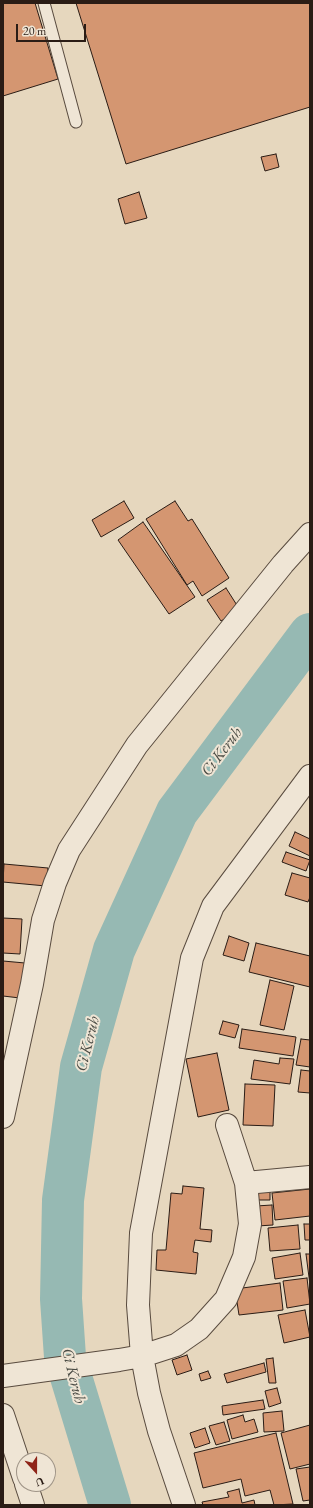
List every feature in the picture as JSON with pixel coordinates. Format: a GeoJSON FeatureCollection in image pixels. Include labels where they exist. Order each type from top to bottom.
{"type":"FeatureCollection","features":[{"type":"Feature","properties":{"kind":"street"},"geometry":{"type":"LineString","coordinates":[[3,1117],[10,1046],[32,984],[43,920],[55,883],[69,850],[137,745],[310,534]]}},
{"type":"Feature","properties":{"kind":"street"},"geometry":{"type":"LineString","coordinates":[[184,1505],[159,1431],[149,1393],[142,1356],[138,1305],[141,1233],[192,958],[213,906],[310,776]]}},
{"type":"Feature","properties":{"kind":"street"},"geometry":{"type":"LineString","coordinates":[[10,1375],[142,1356],[176,1345],[199,1328],[226,1298],[244,1257],[250,1224],[246,1183],[227,1125]]}},
{"type":"Feature","properties":{"kind":"street"},"geometry":{"type":"LineString","coordinates":[[246,1183],[310,1177]]}},
{"type":"Feature","properties":{"kind":"street"},"geometry":{"type":"LineString","coordinates":[[3,1415],[16,1454]]}},
{"type":"Feature","properties":{"kind":"street"},"geometry":{"type":"LineString","coordinates":[[29,1492],[33,1505]]}},
{"type":"Feature","properties":{"kind":"lane"},"geometry":{"type":"LineString","coordinates":[[44,3],[76,122]]}},
{"type":"Feature","properties":{"kind":"building"},"geometry":{"type":"Polygon","coordinates":[[[3,3],[35,3],[58,79],[3,96],[3,3]]]}},
{"type":"Feature","properties":{"kind":"building"},"geometry":{"type":"Polygon","coordinates":[[[76,3],[310,3],[310,107],[126,164],[76,3]]]}},
{"type":"Feature","properties":{"kind":"building"},"geometry":{"type":"Polygon","coordinates":[[[276,154],[279,167],[265,171],[261,157],[276,154]]]}},
{"type":"Feature","properties":{"kind":"building"},"geometry":{"type":"Polygon","coordinates":[[[139,192],[147,218],[125,224],[118,199],[139,192]]]}},
{"type":"Feature","properties":{"kind":"building"},"geometry":{"type":"Polygon","coordinates":[[[124,501],[134,518],[101,537],[92,520],[124,501]]]}},
{"type":"Feature","properties":{"kind":"building"},"geometry":{"type":"Polygon","coordinates":[[[175,501],[188,521],[192,519],[229,578],[202,596],[193,581],[187,585],[146,519],[175,501]]]}},
{"type":"Feature","properties":{"kind":"building"},"geometry":{"type":"Polygon","coordinates":[[[143,522],[195,597],[169,614],[118,540],[143,522]]]}},
{"type":"Feature","properties":{"kind":"building"},"geometry":{"type":"Polygon","coordinates":[[[226,588],[240,610],[221,621],[207,600],[226,588]]]}},
{"type":"Feature","properties":{"kind":"building"},"geometry":{"type":"Polygon","coordinates":[[[295,832],[310,839],[310,856],[289,846],[295,832]]]}},
{"type":"Feature","properties":{"kind":"building"},"geometry":{"type":"Polygon","coordinates":[[[286,852],[310,860],[306,871],[282,862],[286,852]]]}},
{"type":"Feature","properties":{"kind":"building"},"geometry":{"type":"Polygon","coordinates":[[[4,864],[48,868],[46,886],[3,882],[4,864]]]}},
{"type":"Feature","properties":{"kind":"building"},"geometry":{"type":"Polygon","coordinates":[[[292,873],[310,878],[310,897],[308,902],[285,895],[292,873]]]}},
{"type":"Feature","properties":{"kind":"building"},"geometry":{"type":"Polygon","coordinates":[[[3,918],[22,919],[20,954],[3,953],[3,918]]]}},
{"type":"Feature","properties":{"kind":"building"},"geometry":{"type":"Polygon","coordinates":[[[229,936],[249,943],[244,961],[223,955],[229,936]]]}},
{"type":"Feature","properties":{"kind":"building"},"geometry":{"type":"Polygon","coordinates":[[[256,943],[310,956],[310,987],[249,972],[256,943]]]}},
{"type":"Feature","properties":{"kind":"building"},"geometry":{"type":"Polygon","coordinates":[[[3,961],[25,963],[20,998],[3,996],[3,961]]]}},
{"type":"Feature","properties":{"kind":"building"},"geometry":{"type":"Polygon","coordinates":[[[270,980],[294,986],[284,1030],[260,1025],[270,980]]]}},
{"type":"Feature","properties":{"kind":"building"},"geometry":{"type":"Polygon","coordinates":[[[223,1021],[239,1025],[235,1038],[219,1034],[223,1021]]]}},
{"type":"Feature","properties":{"kind":"building"},"geometry":{"type":"Polygon","coordinates":[[[242,1029],[296,1037],[293,1056],[239,1048],[242,1029]]]}},
{"type":"Feature","properties":{"kind":"building"},"geometry":{"type":"Polygon","coordinates":[[[301,1039],[310,1040],[310,1067],[296,1065],[301,1039]]]}},
{"type":"Feature","properties":{"kind":"building"},"geometry":{"type":"Polygon","coordinates":[[[217,1053],[229,1110],[198,1117],[186,1059],[217,1053]]]}},
{"type":"Feature","properties":{"kind":"building"},"geometry":{"type":"Polygon","coordinates":[[[280,1058],[294,1059],[290,1084],[251,1079],[254,1060],[279,1064],[280,1058]]]}},
{"type":"Feature","properties":{"kind":"building"},"geometry":{"type":"Polygon","coordinates":[[[301,1070],[310,1071],[310,1093],[298,1092],[301,1070]]]}},
{"type":"Feature","properties":{"kind":"building"},"geometry":{"type":"Polygon","coordinates":[[[245,1084],[275,1085],[273,1126],[243,1125],[245,1084]]]}},
{"type":"Feature","properties":{"kind":"building"},"geometry":{"type":"Polygon","coordinates":[[[183,1186],[204,1188],[200,1229],[212,1230],[211,1242],[195,1240],[193,1252],[198,1253],[196,1274],[156,1270],[157,1250],[166,1250],[171,1193],[182,1194],[183,1186]]]}},
{"type":"Feature","properties":{"kind":"building"},"geometry":{"type":"Polygon","coordinates":[[[256,1187],[270,1187],[270,1200],[257,1200],[256,1187]]]}},
{"type":"Feature","properties":{"kind":"building"},"geometry":{"type":"Polygon","coordinates":[[[310,1189],[310,1216],[275,1220],[272,1193],[310,1189]]]}},
{"type":"Feature","properties":{"kind":"building"},"geometry":{"type":"Polygon","coordinates":[[[272,1205],[273,1225],[257,1226],[256,1206],[272,1205]]]}},
{"type":"Feature","properties":{"kind":"building"},"geometry":{"type":"Polygon","coordinates":[[[304,1224],[310,1224],[310,1240],[305,1240],[304,1224]]]}},
{"type":"Feature","properties":{"kind":"building"},"geometry":{"type":"Polygon","coordinates":[[[298,1225],[300,1249],[270,1251],[268,1228],[298,1225]]]}},
{"type":"Feature","properties":{"kind":"building"},"geometry":{"type":"Polygon","coordinates":[[[300,1253],[303,1275],[275,1279],[272,1258],[300,1253]]]}},
{"type":"Feature","properties":{"kind":"building"},"geometry":{"type":"Polygon","coordinates":[[[306,1254],[310,1254],[310,1285],[306,1254]]]}},
{"type":"Feature","properties":{"kind":"building"},"geometry":{"type":"Polygon","coordinates":[[[307,1278],[310,1304],[287,1308],[283,1281],[307,1278]]]}},
{"type":"Feature","properties":{"kind":"building"},"geometry":{"type":"Polygon","coordinates":[[[280,1283],[283,1310],[239,1315],[235,1289],[280,1283]]]}},
{"type":"Feature","properties":{"kind":"building"},"geometry":{"type":"Polygon","coordinates":[[[305,1310],[310,1337],[284,1343],[278,1315],[305,1310]]]}},
{"type":"Feature","properties":{"kind":"building"},"geometry":{"type":"Polygon","coordinates":[[[187,1355],[192,1370],[177,1375],[172,1360],[187,1355]]]}},
{"type":"Feature","properties":{"kind":"building"},"geometry":{"type":"Polygon","coordinates":[[[273,1358],[276,1383],[269,1383],[266,1359],[273,1358]]]}},
{"type":"Feature","properties":{"kind":"building"},"geometry":{"type":"Polygon","coordinates":[[[264,1363],[266,1372],[227,1383],[224,1374],[264,1363]]]}},
{"type":"Feature","properties":{"kind":"building"},"geometry":{"type":"Polygon","coordinates":[[[208,1371],[211,1378],[201,1381],[199,1374],[208,1371]]]}},
{"type":"Feature","properties":{"kind":"building"},"geometry":{"type":"Polygon","coordinates":[[[277,1388],[281,1403],[269,1407],[265,1391],[277,1388]]]}},
{"type":"Feature","properties":{"kind":"building"},"geometry":{"type":"Polygon","coordinates":[[[263,1400],[265,1409],[223,1415],[222,1406],[263,1400]]]}},
{"type":"Feature","properties":{"kind":"building"},"geometry":{"type":"Polygon","coordinates":[[[282,1411],[284,1431],[264,1432],[263,1413],[282,1411]]]}},
{"type":"Feature","properties":{"kind":"building"},"geometry":{"type":"Polygon","coordinates":[[[243,1415],[245,1422],[254,1419],[258,1432],[232,1439],[227,1420],[243,1415]]]}},
{"type":"Feature","properties":{"kind":"building"},"geometry":{"type":"Polygon","coordinates":[[[224,1422],[230,1441],[216,1445],[209,1426],[224,1422]]]}},
{"type":"Feature","properties":{"kind":"building"},"geometry":{"type":"Polygon","coordinates":[[[310,1425],[310,1464],[290,1469],[281,1433],[310,1425]]]}},
{"type":"Feature","properties":{"kind":"building"},"geometry":{"type":"Polygon","coordinates":[[[205,1428],[210,1443],[195,1448],[190,1433],[205,1428]]]}},
{"type":"Feature","properties":{"kind":"building"},"geometry":{"type":"Polygon","coordinates":[[[276,1433],[293,1504],[274,1505],[270,1490],[245,1496],[241,1479],[203,1488],[194,1453],[276,1433]]]}},
{"type":"Feature","properties":{"kind":"building"},"geometry":{"type":"Polygon","coordinates":[[[310,1467],[310,1500],[303,1501],[296,1469],[310,1467]]]}},
{"type":"Feature","properties":{"kind":"building"},"geometry":{"type":"Polygon","coordinates":[[[239,1489],[242,1503],[254,1500],[255,1505],[203,1505],[202,1502],[229,1497],[227,1492],[239,1489]]]}},
{"type":"Feature","properties":{"kind":"waterway","name":"Ci Keruh"},"geometry":{"type":"LineString","coordinates":[[110,1505],[65,1357],[61,1299],[63,1200],[81,1067],[114,950],[177,812],[310,634]]}}]}
